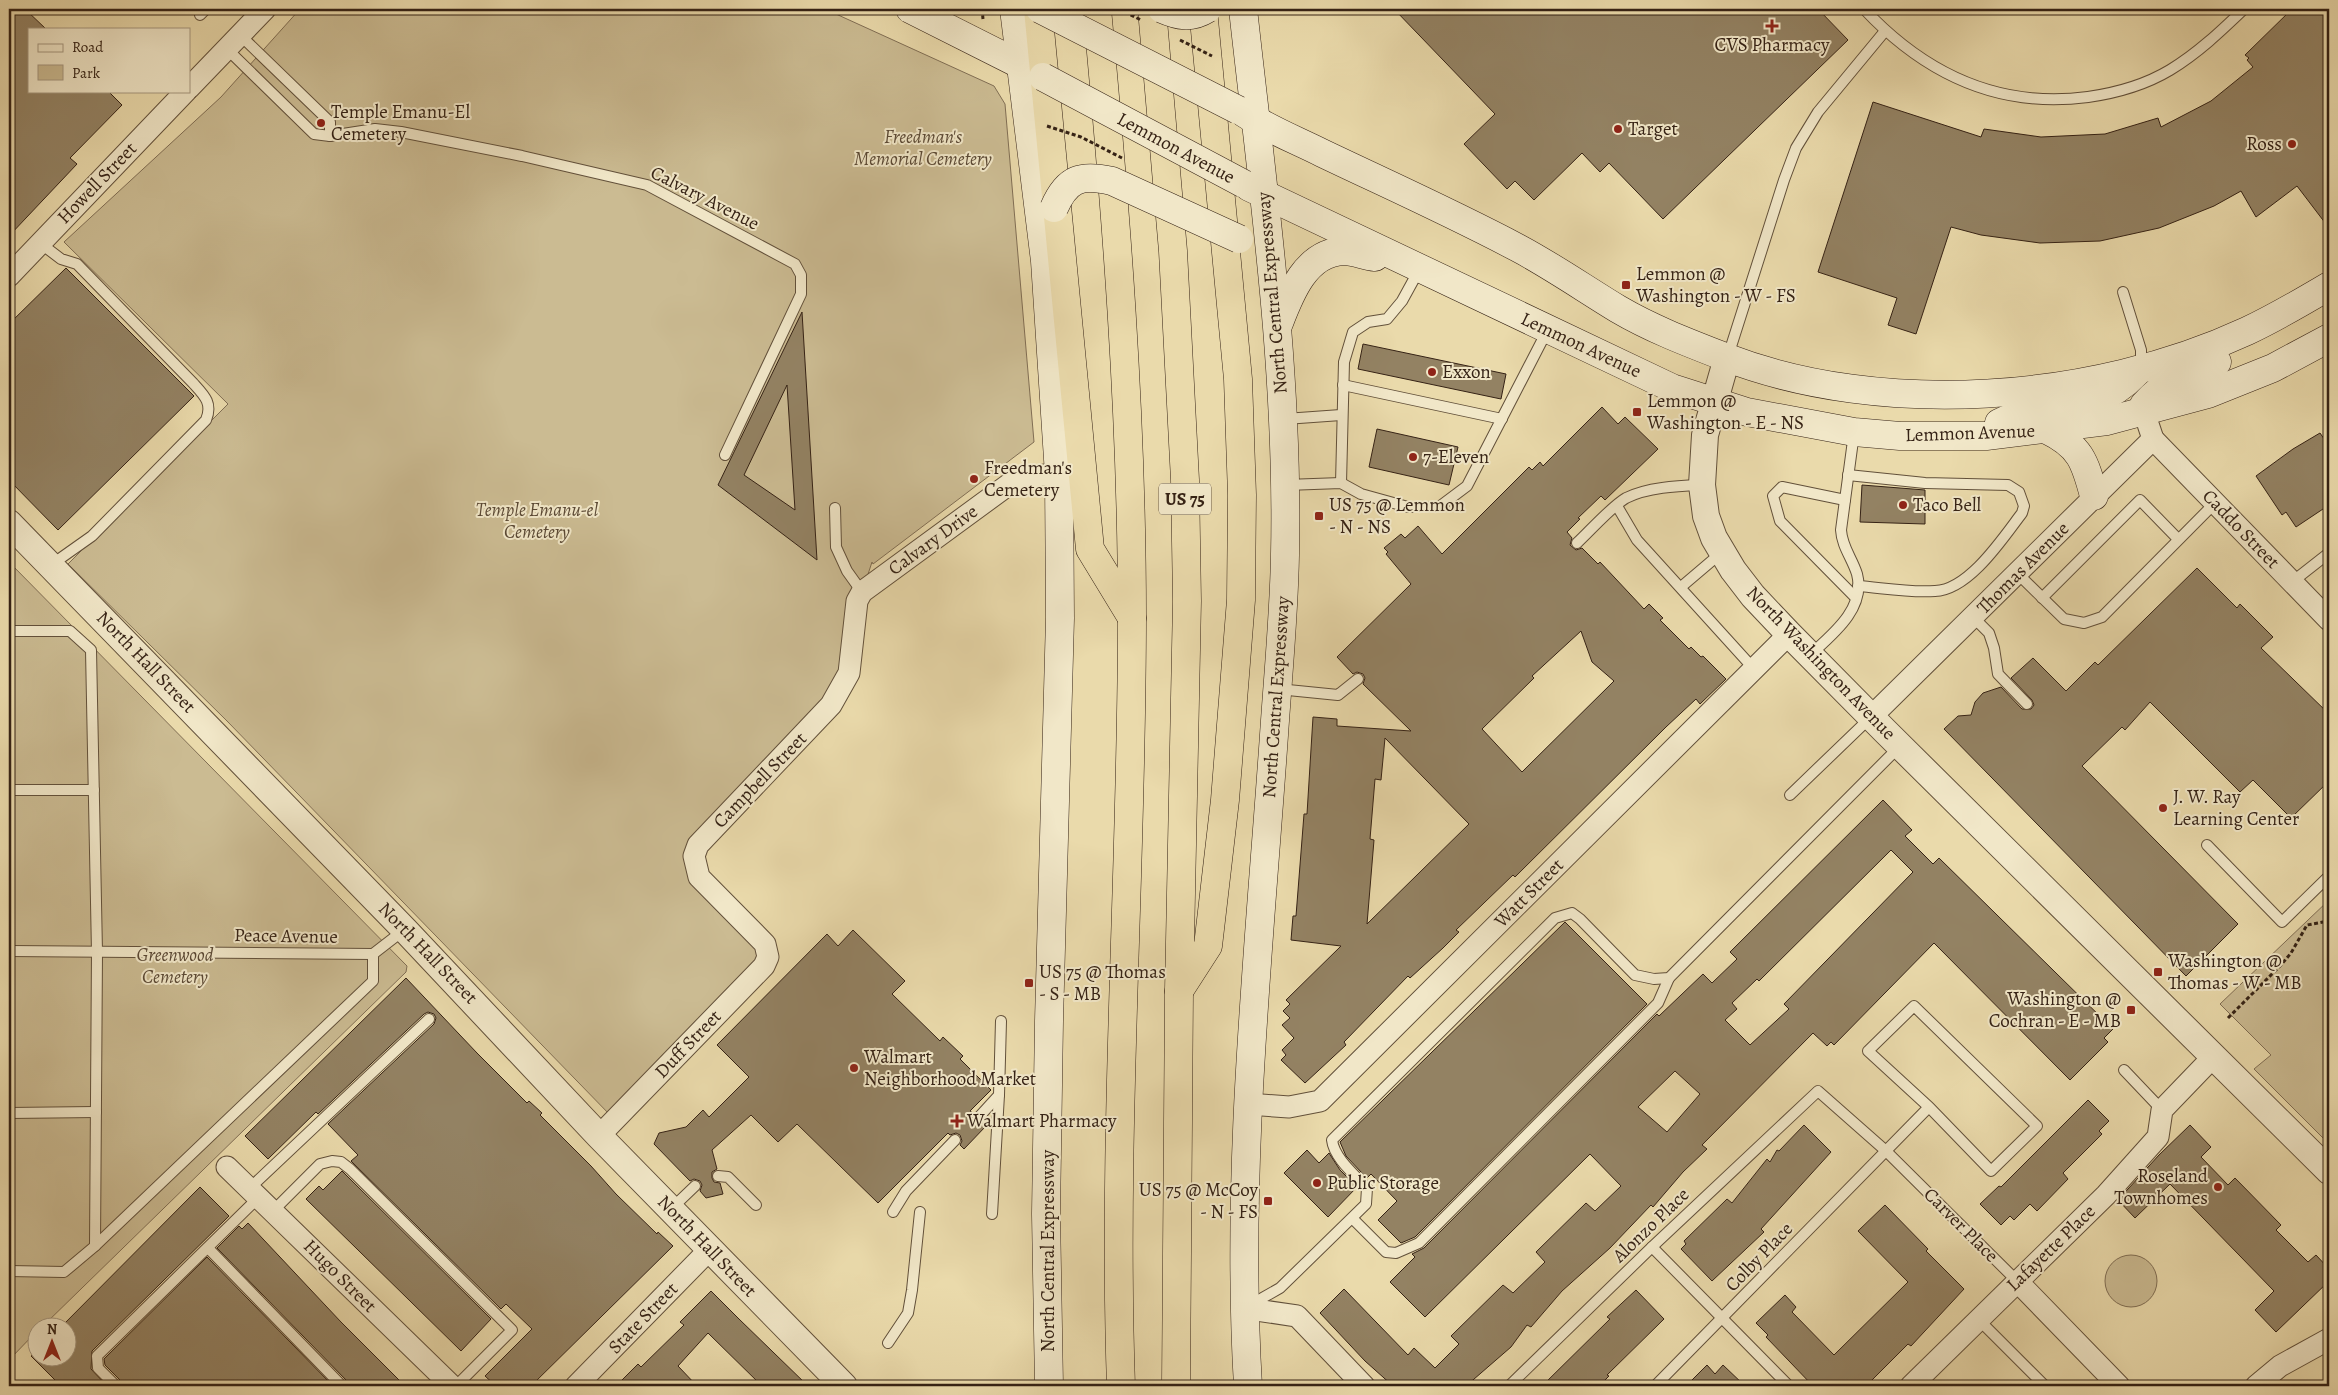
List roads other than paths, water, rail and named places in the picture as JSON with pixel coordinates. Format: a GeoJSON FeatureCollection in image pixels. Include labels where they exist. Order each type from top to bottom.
{"type":"FeatureCollection","features":[{"type":"Feature","properties":{"kind":"highway"},"geometry":{"type":"LineString","coordinates":[[1039,9],[1090,550],[1132,618]]}},
{"type":"Feature","properties":{"kind":"highway","name":"US 75"},"geometry":{"type":"LineString","coordinates":[[1097,9],[1123,314],[1132,618],[1119,1151],[1121,1386]]}},
{"type":"Feature","properties":{"kind":"highway","name":"US 75"},"geometry":{"type":"LineString","coordinates":[[1152,9],[1173,251],[1185,480],[1186,601],[1179,991],[1176,1386]]}},
{"type":"Feature","properties":{"kind":"highway"},"geometry":{"type":"LineString","coordinates":[[1179,991],[1208,946],[1225,800],[1241,600],[1242,495],[1238,379],[1203,9]]}},
{"type":"Feature","properties":{"kind":"main road","name":"Lemmon Avenue"},"geometry":{"type":"LineString","coordinates":[[910,9],[1032,71],[1253,189],[1672,388],[1713,403],[1800,423],[1854,432],[1900,436],[1986,436],[2047,430],[2107,421],[2208,394],[2272,368],[2329,338]]}},
{"type":"Feature","properties":{"kind":"main road","name":"North Central Expressway"},"geometry":{"type":"LineString","coordinates":[[1014,9],[1032,71],[1059,474],[1060,618],[1049,1020],[1046,1214],[1049,1386]]}},
{"type":"Feature","properties":{"kind":"main road","name":"Lemmon Avenue"},"geometry":{"type":"LineString","coordinates":[[1039,9],[1247,115],[1518,248],[1621,310],[1671,335],[1727,358],[1794,378],[1890,392],[1950,394],[2029,391],[2071,384],[2141,368],[2196,352],[2247,331],[2329,286]]}},
{"type":"Feature","properties":{"kind":"main road"},"geometry":{"type":"LineString","coordinates":[[1162,9],[1186,17],[1207,9]]}},
{"type":"Feature","properties":{"kind":"main road","name":"North Central Expressway"},"geometry":{"type":"LineString","coordinates":[[1243,9],[1247,115],[1253,189],[1273,281],[1278,327],[1284,419],[1285,485],[1285,556],[1248,1104],[1243,1308],[1248,1386]]}},
{"type":"Feature","properties":{"kind":"main road"},"geometry":{"type":"LineString","coordinates":[[1045,261],[1054,208],[1060,194],[1081,178],[1092,176],[1112,181],[1239,239],[1273,281]]}},
{"type":"Feature","properties":{"kind":"main road"},"geometry":{"type":"LineString","coordinates":[[1278,327],[1290,294],[1300,276],[1315,262],[1329,255],[1344,251],[1415,267]]}},
{"type":"Feature","properties":{"kind":"main road"},"geometry":{"type":"LineString","coordinates":[[2144,412],[2144,405],[2155,393],[2172,380],[2229,357],[2247,331]]}},
{"type":"Feature","properties":{"kind":"main road"},"geometry":{"type":"LineString","coordinates":[[1986,436],[1998,423],[2016,414],[2084,404],[2112,394],[2141,368]]}},
{"type":"Feature","properties":{"kind":"main road"},"geometry":{"type":"LineString","coordinates":[[2047,430],[2066,439],[2079,454],[2089,475],[2094,496]]}},
{"type":"Feature","properties":{"kind":"main road"},"geometry":{"type":"LineString","coordinates":[[1038,1386],[1048,1350]]}},
{"type":"Feature","properties":{"kind":"street"},"geometry":{"type":"LineString","coordinates":[[190,87],[265,9]]}},
{"type":"Feature","properties":{"kind":"street","name":"Howell Street"},"geometry":{"type":"LineString","coordinates":[[9,276],[185,92]]}},
{"type":"Feature","properties":{"kind":"street","name":"North Washington Avenue"},"geometry":{"type":"LineString","coordinates":[[1727,358],[1705,435],[1702,485],[1706,516],[1722,553],[1753,596],[1900,746],[2329,1171]]}},
{"type":"Feature","properties":{"kind":"street"},"geometry":{"type":"LineString","coordinates":[[2144,412],[2153,439]]}},
{"type":"Feature","properties":{"kind":"street","name":"Thomas Avenue"},"geometry":{"type":"LineString","coordinates":[[1872,716],[2153,439]]}},
{"type":"Feature","properties":{"kind":"street","name":"Caddo Street"},"geometry":{"type":"LineString","coordinates":[[2153,439],[2329,620]]}},
{"type":"Feature","properties":{"kind":"street","name":"Calvary Drive"},"geometry":{"type":"LineString","coordinates":[[862,592],[1019,477],[1059,474]]}},
{"type":"Feature","properties":{"kind":"street","name":"North Hall Street"},"geometry":{"type":"LineString","coordinates":[[9,523],[405,930],[599,1136],[844,1386]]}},
{"type":"Feature","properties":{"kind":"street","name":"Campbell Street"},"geometry":{"type":"LineString","coordinates":[[768,949],[761,939],[699,877],[694,856],[698,845],[831,705],[842,689],[849,673],[857,601],[862,592]]}},
{"type":"Feature","properties":{"kind":"street","name":"Watt Street"},"geometry":{"type":"LineString","coordinates":[[1248,1104],[1289,1107],[1320,1101],[1789,634]]}},
{"type":"Feature","properties":{"kind":"street","name":"Duff Street"},"geometry":{"type":"LineString","coordinates":[[599,1136],[764,966],[768,957],[768,949]]}},
{"type":"Feature","properties":{"kind":"street"},"geometry":{"type":"LineString","coordinates":[[2162,1110],[2214,1056]]}},
{"type":"Feature","properties":{"kind":"street","name":"Lafayette Place"},"geometry":{"type":"LineString","coordinates":[[1911,1386],[2106,1195],[2158,1137],[2162,1110]]}},
{"type":"Feature","properties":{"kind":"street","name":"Hugo Street"},"geometry":{"type":"LineString","coordinates":[[227,1167],[452,1386]]}},
{"type":"Feature","properties":{"kind":"street","name":"State Street"},"geometry":{"type":"LineString","coordinates":[[576,1386],[710,1249]]}},
{"type":"Feature","properties":{"kind":"street","name":"Carver Place"},"geometry":{"type":"LineString","coordinates":[[2017,1281],[2119,1386]]}},
{"type":"Feature","properties":{"kind":"street"},"geometry":{"type":"LineString","coordinates":[[1243,1308],[1296,1316],[1364,1386]]}},
{"type":"Feature","properties":{"kind":"street"},"geometry":{"type":"LineString","coordinates":[[2256,1386],[2280,1366],[2329,1339]]}},
{"type":"Feature","properties":{"kind":"lane"},"geometry":{"type":"LineString","coordinates":[[1864,9],[1885,31],[1933,65],[1978,88],[2028,100],[2064,100],[2118,93],[2170,70],[2215,37],[2244,9]]}},
{"type":"Feature","properties":{"kind":"lane","name":"North Washington Avenue"},"geometry":{"type":"LineString","coordinates":[[1727,358],[1796,148],[1818,112],[1885,31]]}},
{"type":"Feature","properties":{"kind":"lane","name":"Calvary Avenue"},"geometry":{"type":"LineString","coordinates":[[233,42],[314,134],[330,136],[375,129],[401,132],[522,156],[647,185],[794,264],[801,276],[801,294],[725,456]]}},
{"type":"Feature","properties":{"kind":"lane"},"geometry":{"type":"LineString","coordinates":[[233,42],[330,122],[330,136]]}},
{"type":"Feature","properties":{"kind":"lane"},"geometry":{"type":"LineString","coordinates":[[40,243],[61,259],[78,264],[207,398],[209,413],[206,420],[92,536],[51,565]]}},
{"type":"Feature","properties":{"kind":"lane"},"geometry":{"type":"LineString","coordinates":[[1342,483],[1344,362],[1353,332],[1368,322],[1387,319],[1402,301],[1415,267]]}},
{"type":"Feature","properties":{"kind":"lane"},"geometry":{"type":"LineString","coordinates":[[2123,292],[2141,350],[2141,368]]}},
{"type":"Feature","properties":{"kind":"lane"},"geometry":{"type":"LineString","coordinates":[[1285,485],[1342,483],[1361,494],[1408,507],[1439,507],[1467,486],[1548,330]]}},
{"type":"Feature","properties":{"kind":"lane"},"geometry":{"type":"LineString","coordinates":[[1343,385],[1502,418]]}},
{"type":"Feature","properties":{"kind":"lane"},"geometry":{"type":"LineString","coordinates":[[1284,419],[1342,415]]}},
{"type":"Feature","properties":{"kind":"lane"},"geometry":{"type":"LineString","coordinates":[[1810,654],[1844,622],[1856,598],[1857,574],[1842,542],[1845,500],[1854,432]]}},
{"type":"Feature","properties":{"kind":"lane"},"geometry":{"type":"LineString","coordinates":[[1848,475],[1925,483],[2008,484],[2020,492],[2024,506],[2022,513],[1985,562],[1949,588],[1936,591],[1858,586]]}},
{"type":"Feature","properties":{"kind":"lane"},"geometry":{"type":"LineString","coordinates":[[1577,543],[1626,499],[1646,492],[1681,486],[1702,485]]}},
{"type":"Feature","properties":{"kind":"lane"},"geometry":{"type":"LineString","coordinates":[[1845,500],[1782,487],[1774,496],[1780,521],[1856,598]]}},
{"type":"Feature","properties":{"kind":"lane"},"geometry":{"type":"LineString","coordinates":[[2042,598],[2140,500],[2178,540]]}},
{"type":"Feature","properties":{"kind":"lane"},"geometry":{"type":"LineString","coordinates":[[2017,573],[2064,619],[2084,623],[2102,617],[2215,503]]}},
{"type":"Feature","properties":{"kind":"lane"},"geometry":{"type":"LineString","coordinates":[[1617,506],[1637,540],[1754,669]]}},
{"type":"Feature","properties":{"kind":"lane"},"geometry":{"type":"LineString","coordinates":[[835,508],[836,547],[847,571],[862,592]]}},
{"type":"Feature","properties":{"kind":"lane"},"geometry":{"type":"LineString","coordinates":[[1681,587],[1722,553]]}},
{"type":"Feature","properties":{"kind":"lane"},"geometry":{"type":"LineString","coordinates":[[2292,582],[2329,553]]}},
{"type":"Feature","properties":{"kind":"lane"},"geometry":{"type":"LineString","coordinates":[[1973,617],[1988,633],[1994,648],[1998,674],[2027,704]]}},
{"type":"Feature","properties":{"kind":"lane"},"geometry":{"type":"LineString","coordinates":[[9,631],[70,631],[91,650],[97,952],[95,1246]]}},
{"type":"Feature","properties":{"kind":"lane"},"geometry":{"type":"LineString","coordinates":[[1277,689],[1338,695],[1358,679]]}},
{"type":"Feature","properties":{"kind":"lane"},"geometry":{"type":"LineString","coordinates":[[1790,795],[1872,716]]}},
{"type":"Feature","properties":{"kind":"lane"},"geometry":{"type":"LineString","coordinates":[[1354,1218],[1386,1252],[1396,1253],[1419,1243],[1658,1003],[1669,978],[1900,746]]}},
{"type":"Feature","properties":{"kind":"lane"},"geometry":{"type":"LineString","coordinates":[[9,790],[94,790]]}},
{"type":"Feature","properties":{"kind":"lane"},"geometry":{"type":"LineString","coordinates":[[2206,845],[2282,922],[2329,876]]}},
{"type":"Feature","properties":{"kind":"lane"},"geometry":{"type":"LineString","coordinates":[[1243,1308],[1280,1288],[1354,1218],[1366,1204],[1367,1188],[1340,1158],[1333,1148],[1332,1140],[1555,918],[1572,913],[1635,975],[1654,979],[1669,978]]}},
{"type":"Feature","properties":{"kind":"lane"},"geometry":{"type":"LineString","coordinates":[[9,1271],[64,1272],[95,1246],[373,981],[373,954],[405,930]]}},
{"type":"Feature","properties":{"kind":"lane","name":"Peace Avenue"},"geometry":{"type":"LineString","coordinates":[[9,951],[373,954]]}},
{"type":"Feature","properties":{"kind":"lane"},"geometry":{"type":"LineString","coordinates":[[1914,1006],[2037,1126],[1992,1171],[1929,1107],[1868,1051],[1914,1006]]}},
{"type":"Feature","properties":{"kind":"lane"},"geometry":{"type":"LineString","coordinates":[[116,1386],[98,1368],[97,1356],[261,1199],[429,1020]]}},
{"type":"Feature","properties":{"kind":"lane"},"geometry":{"type":"LineString","coordinates":[[992,1214],[1000,1095],[1001,1021]]}},
{"type":"Feature","properties":{"kind":"lane"},"geometry":{"type":"LineString","coordinates":[[2124,1070],[2162,1110]]}},
{"type":"Feature","properties":{"kind":"lane","name":"Carver Place"},"geometry":{"type":"LineString","coordinates":[[1818,1091],[1886,1151],[2017,1281]]}},
{"type":"Feature","properties":{"kind":"lane","name":"Alonzo Place"},"geometry":{"type":"LineString","coordinates":[[1510,1386],[1652,1247],[1818,1091]]}},
{"type":"Feature","properties":{"kind":"lane"},"geometry":{"type":"LineString","coordinates":[[978,1118],[1000,1095]]}},
{"type":"Feature","properties":{"kind":"lane","name":"Colby Place"},"geometry":{"type":"LineString","coordinates":[[1655,1386],[1929,1107]]}},
{"type":"Feature","properties":{"kind":"lane"},"geometry":{"type":"LineString","coordinates":[[9,1113],[96,1112]]}},
{"type":"Feature","properties":{"kind":"lane"},"geometry":{"type":"LineString","coordinates":[[893,1212],[906,1190],[955,1140]]}},
{"type":"Feature","properties":{"kind":"lane"},"geometry":{"type":"LineString","coordinates":[[261,1199],[320,1164],[332,1161],[341,1162],[350,1169],[512,1330],[456,1386]]}},
{"type":"Feature","properties":{"kind":"lane"},"geometry":{"type":"LineString","coordinates":[[718,1176],[728,1177],[756,1205]]}},
{"type":"Feature","properties":{"kind":"lane"},"geometry":{"type":"LineString","coordinates":[[671,1209],[695,1186]]}},
{"type":"Feature","properties":{"kind":"lane"},"geometry":{"type":"LineString","coordinates":[[888,1343],[908,1312],[920,1212]]}},
{"type":"Feature","properties":{"kind":"lane"},"geometry":{"type":"LineString","coordinates":[[1652,1247],[1789,1386]]}},
{"type":"Feature","properties":{"kind":"lane"},"geometry":{"type":"LineString","coordinates":[[208,1248],[342,1386]]}},
{"type":"Feature","properties":{"kind":"lane"},"geometry":{"type":"LineString","coordinates":[[1978,1319],[2045,1386]]}},
{"type":"Feature","properties":{"kind":"place","name":"CVS Pharmacy"},"geometry":{"type":"Point","coordinates":[1772,26]}},
{"type":"Feature","properties":{"kind":"place","name":"Temple Emanu-El Cemetery"},"geometry":{"type":"Point","coordinates":[321,123]}},
{"type":"Feature","properties":{"kind":"place","name":"Target"},"geometry":{"type":"Point","coordinates":[1618,129]}},
{"type":"Feature","properties":{"kind":"place","name":"Ross"},"geometry":{"type":"Point","coordinates":[2292,144]}},
{"type":"Feature","properties":{"kind":"place","name":"Lemmon @ Washington - W - FS"},"geometry":{"type":"Point","coordinates":[1626,285]}},
{"type":"Feature","properties":{"kind":"place","name":"Exxon"},"geometry":{"type":"Point","coordinates":[1432,372]}},
{"type":"Feature","properties":{"kind":"place","name":"Lemmon @ Washington - E - NS"},"geometry":{"type":"Point","coordinates":[1637,412]}},
{"type":"Feature","properties":{"kind":"place","name":"7-Eleven"},"geometry":{"type":"Point","coordinates":[1413,457]}},
{"type":"Feature","properties":{"kind":"place","name":"Freedman's Cemetery"},"geometry":{"type":"Point","coordinates":[974,479]}},
{"type":"Feature","properties":{"kind":"place","name":"Taco Bell"},"geometry":{"type":"Point","coordinates":[1903,505]}},
{"type":"Feature","properties":{"kind":"place","name":"US 75 @ Lemmon - N - NS"},"geometry":{"type":"Point","coordinates":[1319,516]}},
{"type":"Feature","properties":{"kind":"place","name":"J. W. Ray Learning Center"},"geometry":{"type":"Point","coordinates":[2163,808]}},
{"type":"Feature","properties":{"kind":"place","name":"Washington @ Thomas - W - MB"},"geometry":{"type":"Point","coordinates":[2158,972]}},
{"type":"Feature","properties":{"kind":"place","name":"US 75 @ Thomas - S - MB"},"geometry":{"type":"Point","coordinates":[1029,983]}},
{"type":"Feature","properties":{"kind":"place","name":"Washington @ Cochran - E - MB"},"geometry":{"type":"Point","coordinates":[2131,1010]}},
{"type":"Feature","properties":{"kind":"place","name":"Walmart Neighborhood Market"},"geometry":{"type":"Point","coordinates":[854,1068]}},
{"type":"Feature","properties":{"kind":"place","name":"Walmart Pharmacy"},"geometry":{"type":"Point","coordinates":[957,1121]}},
{"type":"Feature","properties":{"kind":"place","name":"Public Storage"},"geometry":{"type":"Point","coordinates":[1317,1183]}},
{"type":"Feature","properties":{"kind":"place","name":"Roseland Townhomes"},"geometry":{"type":"Point","coordinates":[2218,1187]}},
{"type":"Feature","properties":{"kind":"place","name":"US 75 @ McCoy - N - FS"},"geometry":{"type":"Point","coordinates":[1268,1201]}},
{"type":"Feature","properties":{"kind":"park label","name":"Freedman's Memorial Cemetery"},"geometry":{"type":"Point","coordinates":[923,148]}},
{"type":"Feature","properties":{"kind":"park label","name":"Temple Emanu-el Cemetery"},"geometry":{"type":"Point","coordinates":[537,521]}},
{"type":"Feature","properties":{"kind":"park label","name":"Greenwood Cemetery"},"geometry":{"type":"Point","coordinates":[175,966]}}]}
